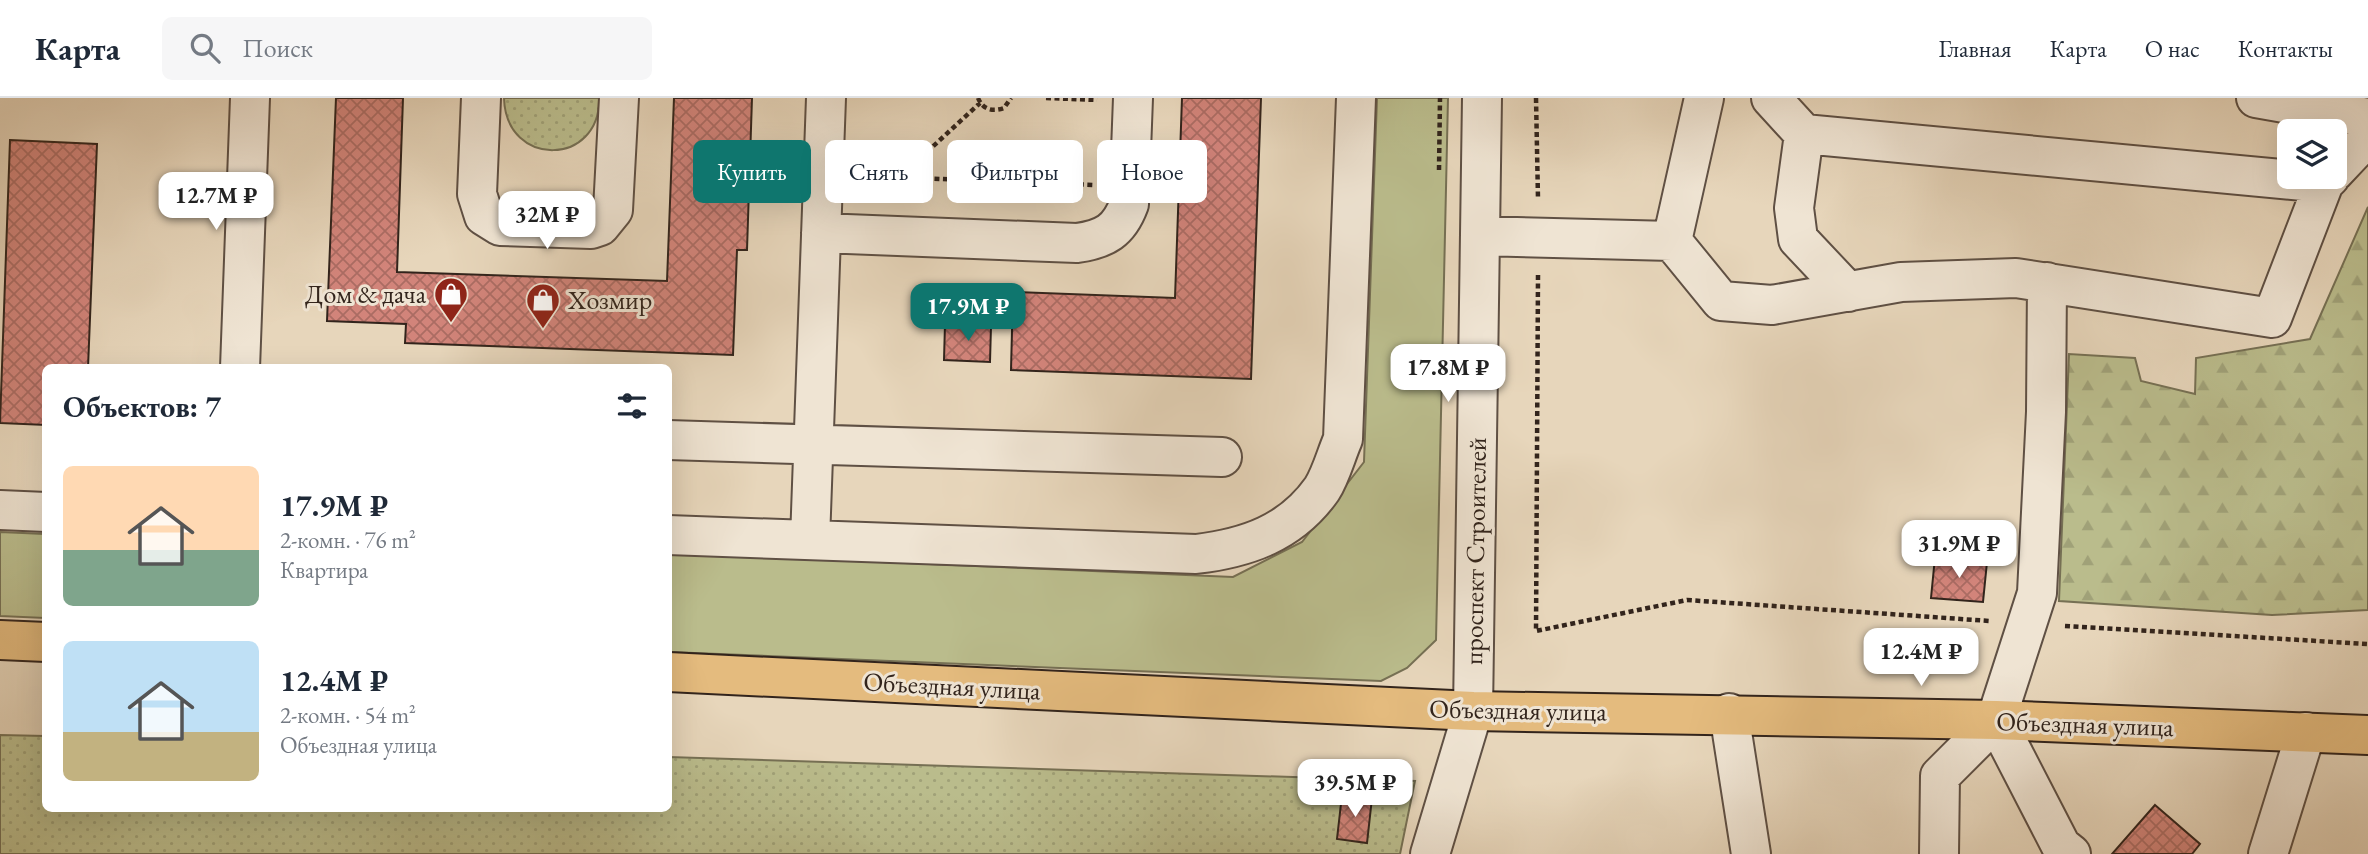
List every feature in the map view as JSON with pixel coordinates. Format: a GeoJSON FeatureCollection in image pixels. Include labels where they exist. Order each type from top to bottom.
{"type":"FeatureCollection","features":[{"type":"Feature","properties":{"kind":"main road"},"geometry":{"type":"LineString","coordinates":[[0,640],[42,642]]}},
{"type":"Feature","properties":{"kind":"main road","name":"Объездная улица"},"geometry":{"type":"LineString","coordinates":[[672,672],[1473,711],[1729,713],[1996,720],[2368,735]]}},
{"type":"Feature","properties":{"kind":"street"},"geometry":{"type":"LineString","coordinates":[[240,364],[250,98]]}},
{"type":"Feature","properties":{"kind":"street"},"geometry":{"type":"LineString","coordinates":[[481,98],[477,194],[484,216],[500,226],[591,229],[600,226],[613,210],[619,98]]}},
{"type":"Feature","properties":{"kind":"street"},"geometry":{"type":"LineString","coordinates":[[810,540],[826,98]]}},
{"type":"Feature","properties":{"kind":"street"},"geometry":{"type":"LineString","coordinates":[[672,535],[1196,554],[1236,550],[1273,535],[1302,513],[1323,488],[1343,439],[1356,98]]}},
{"type":"Feature","properties":{"kind":"street","name":"проспект Строителей"},"geometry":{"type":"LineString","coordinates":[[1430,854],[1473,711],[1482,98]]}},
{"type":"Feature","properties":{"kind":"street"},"geometry":{"type":"LineString","coordinates":[[1672,241],[1704,98]]}},
{"type":"Feature","properties":{"kind":"street"},"geometry":{"type":"LineString","coordinates":[[1770,98],[1804,134],[2277,173]]}},
{"type":"Feature","properties":{"kind":"street"},"geometry":{"type":"LineString","coordinates":[[2256,98],[2368,118]]}},
{"type":"Feature","properties":{"kind":"street"},"geometry":{"type":"LineString","coordinates":[[1131,140],[1133,99]]}},
{"type":"Feature","properties":{"kind":"street"},"geometry":{"type":"LineString","coordinates":[[1804,134],[1794,208],[1798,239],[1848,292]]}},
{"type":"Feature","properties":{"kind":"street"},"geometry":{"type":"LineString","coordinates":[[2347,158],[2368,136]]}},
{"type":"Feature","properties":{"kind":"street"},"geometry":{"type":"LineString","coordinates":[[1480,236],[1672,241],[1721,301],[1772,305],[1901,282],[2016,278],[2272,318],[2324,189]]}},
{"type":"Feature","properties":{"kind":"street"},"geometry":{"type":"LineString","coordinates":[[821,233],[1077,243],[1098,240],[1114,231],[1129,203]]}},
{"type":"Feature","properties":{"kind":"street"},"geometry":{"type":"LineString","coordinates":[[1939,854],[1940,776],[1996,720],[2037,593],[2046,412],[2048,282]]}},
{"type":"Feature","properties":{"kind":"street"},"geometry":{"type":"LineString","coordinates":[[672,440],[1222,457]]}},
{"type":"Feature","properties":{"kind":"street"},"geometry":{"type":"LineString","coordinates":[[0,510],[42,512]]}},
{"type":"Feature","properties":{"kind":"street"},"geometry":{"type":"LineString","coordinates":[[1729,713],[1751,854]]}},
{"type":"Feature","properties":{"kind":"street"},"geometry":{"type":"LineString","coordinates":[[1996,720],[2062,846],[2071,854]]}},
{"type":"Feature","properties":{"kind":"street"},"geometry":{"type":"LineString","coordinates":[[2268,854],[2306,732]]}},
{"type":"Feature","properties":{"kind":"path"},"geometry":{"type":"LineString","coordinates":[[933,146],[979,101],[985,108],[998,110],[1011,98]]}},
{"type":"Feature","properties":{"kind":"path"},"geometry":{"type":"LineString","coordinates":[[1046,98],[1133,99]]}},
{"type":"Feature","properties":{"kind":"path"},"geometry":{"type":"LineString","coordinates":[[1439,170],[1440,98]]}},
{"type":"Feature","properties":{"kind":"path"},"geometry":{"type":"LineString","coordinates":[[1536,98],[1536,631],[1688,600],[2368,644]]}},
{"type":"Feature","properties":{"kind":"path"},"geometry":{"type":"LineString","coordinates":[[933,177],[1097,185]]}},
{"type":"Feature","properties":{"kind":"green space"},"geometry":{"type":"Polygon","coordinates":[[[504,98],[599,98],[596,120],[585,137],[570,147],[553,150],[535,147],[520,138],[509,121],[504,98]]]}},
{"type":"Feature","properties":{"kind":"green space"},"geometry":{"type":"Polygon","coordinates":[[[1377,98],[1448,98],[1436,640],[1407,668],[1381,681],[672,652],[672,553],[1233,577],[1302,542],[1364,462],[1377,98]]]}},
{"type":"Feature","properties":{"kind":"green space"},"geometry":{"type":"Polygon","coordinates":[[[2368,207],[2368,610],[2272,615],[2059,601],[2069,354],[2135,358],[2141,381],[2195,394],[2196,358],[2310,339],[2368,207]]]}},
{"type":"Feature","properties":{"kind":"green space"},"geometry":{"type":"Polygon","coordinates":[[[0,532],[42,534],[42,618],[0,616],[0,532]]]}},
{"type":"Feature","properties":{"kind":"green space"},"geometry":{"type":"Polygon","coordinates":[[[0,735],[42,736],[42,812],[672,812],[672,757],[1415,781],[1400,854],[0,854],[0,735]]]}},
{"type":"Feature","properties":{"kind":"building"},"geometry":{"type":"Polygon","coordinates":[[[336,98],[403,98],[397,272],[667,281],[674,98],[752,98],[751,140],[693,140],[693,203],[749,203],[747,250],[737,250],[733,355],[405,343],[406,324],[327,321],[336,98]]]}},
{"type":"Feature","properties":{"kind":"building"},"geometry":{"type":"Polygon","coordinates":[[[1182,98],[1261,98],[1251,379],[1011,370],[1013,292],[1175,298],[1178,203],[1207,203],[1207,140],[1181,140],[1182,98]]]}},
{"type":"Feature","properties":{"kind":"building"},"geometry":{"type":"Polygon","coordinates":[[[10,140],[97,144],[88,364],[42,364],[42,425],[0,423],[10,140]]]}},
{"type":"Feature","properties":{"kind":"building"},"geometry":{"type":"Polygon","coordinates":[[[945,324],[991,326],[990,362],[944,360],[945,324]]]}},
{"type":"Feature","properties":{"kind":"building"},"geometry":{"type":"Polygon","coordinates":[[[1935,557],[1987,562],[1983,602],[1931,598],[1935,557]]]}},
{"type":"Feature","properties":{"kind":"building"},"geometry":{"type":"Polygon","coordinates":[[[1342,795],[1372,798],[1367,843],[1337,839],[1342,795]]]}},
{"type":"Feature","properties":{"kind":"building"},"geometry":{"type":"Polygon","coordinates":[[[2155,805],[2200,844],[2192,854],[2112,854],[2155,805]]]}},
{"type":"Feature","properties":{"kind":"place","name":"Дом & дача"},"geometry":{"type":"Point","coordinates":[451,324]}},
{"type":"Feature","properties":{"kind":"place","name":"Хозмир"},"geometry":{"type":"Point","coordinates":[543,330]}}]}
